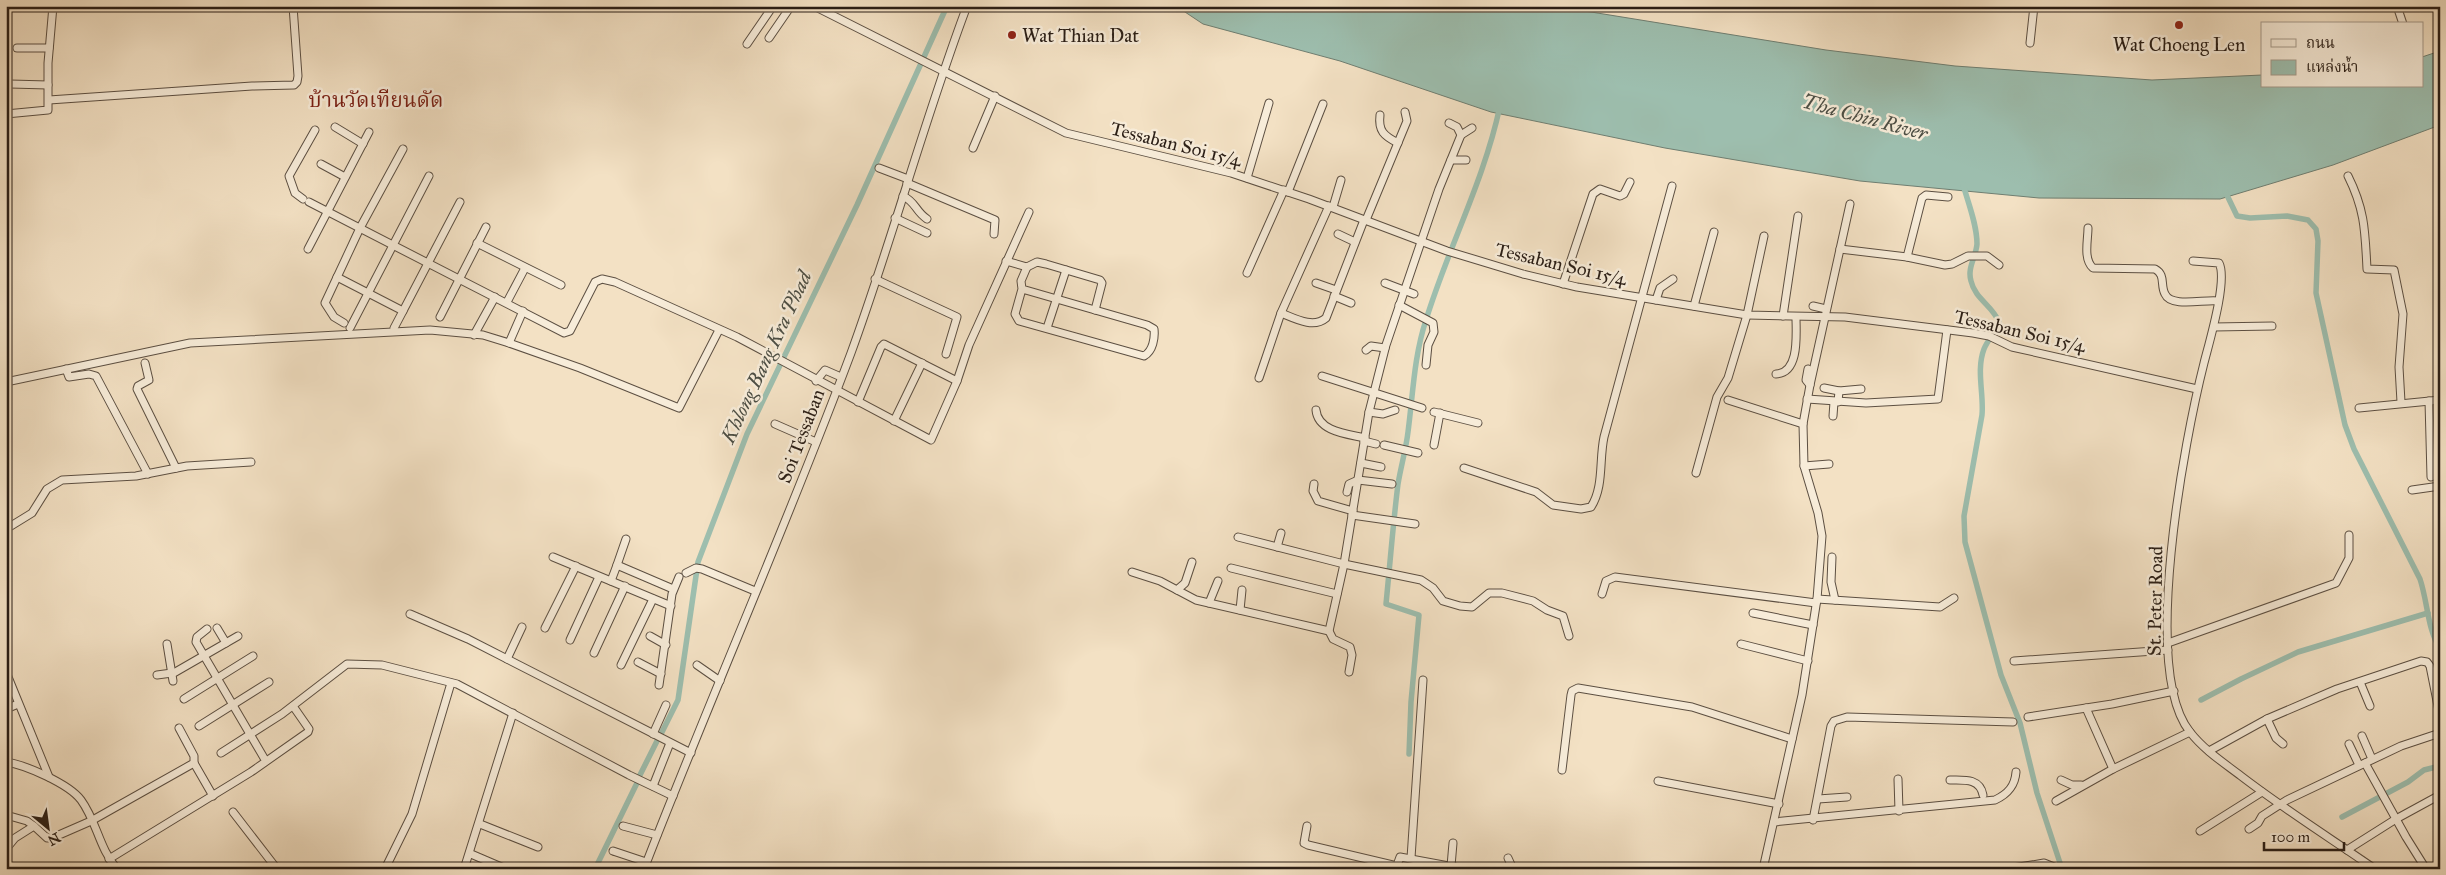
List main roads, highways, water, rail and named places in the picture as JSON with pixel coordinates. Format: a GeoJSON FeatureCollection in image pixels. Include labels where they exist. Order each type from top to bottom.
{"type":"FeatureCollection","features":[{"type":"Feature","properties":{"kind":"water","name":"Tha Chin River"},"geometry":{"type":"Polygon","coordinates":[[[1176,6],[1554,6],[1826,50],[1955,66],[2152,80],[2261,75],[2261,88],[2424,88],[2424,56],[2440,51],[2440,125],[2333,165],[2220,199],[2039,198],[1860,181],[1665,148],[1491,112],[1340,61],[1203,24],[1176,6]]]}},
{"type":"Feature","properties":{"kind":"waterway","name":"Khlong Bang Kra Phad"},"geometry":{"type":"LineString","coordinates":[[660,736],[678,700],[698,562],[747,434],[857,205],[947,6]]}},
{"type":"Feature","properties":{"kind":"waterway"},"geometry":{"type":"LineString","coordinates":[[1409,754],[1411,702],[1419,615],[1386,604],[1398,484],[1407,438],[1416,361],[1422,334],[1435,293],[1485,161],[1500,106]]}},
{"type":"Feature","properties":{"kind":"waterway"},"geometry":{"type":"LineString","coordinates":[[1963,184],[1977,236],[1977,244],[1970,272],[1971,281],[1976,293],[1993,311],[1999,322],[1984,349],[1982,357],[1980,374],[1982,415],[1964,516],[1965,542],[2001,675],[2020,723],[2037,793],[2062,869]]}},
{"type":"Feature","properties":{"kind":"waterway"},"geometry":{"type":"LineString","coordinates":[[2225,191],[2237,216],[2250,218],[2287,216],[2308,220],[2316,229],[2318,241],[2316,293],[2345,425],[2354,449],[2420,579],[2430,624],[2440,649]]}},
{"type":"Feature","properties":{"kind":"waterway"},"geometry":{"type":"LineString","coordinates":[[2201,700],[2298,652],[2428,613]]}},
{"type":"Feature","properties":{"kind":"waterway","name":"Khlong Bang Kra Phad"},"geometry":{"type":"LineString","coordinates":[[639,777],[658,739]]}},
{"type":"Feature","properties":{"kind":"waterway"},"geometry":{"type":"LineString","coordinates":[[2342,817],[2408,782],[2424,770],[2440,766]]}},
{"type":"Feature","properties":{"kind":"waterway","name":"Khlong Bang Kra Phad"},"geometry":{"type":"LineString","coordinates":[[595,869],[637,783]]}},
{"type":"Feature","properties":{"kind":"place","name":"Wat Choeng Len"},"geometry":{"type":"Point","coordinates":[2179,25]}},
{"type":"Feature","properties":{"kind":"place","name":"Wat Thian Dat"},"geometry":{"type":"Point","coordinates":[1012,35]}},
{"type":"Feature","properties":{"kind":"district","name":"บ้านวัดเทียนดัด"},"geometry":{"type":"Point","coordinates":[376,100]}}]}
